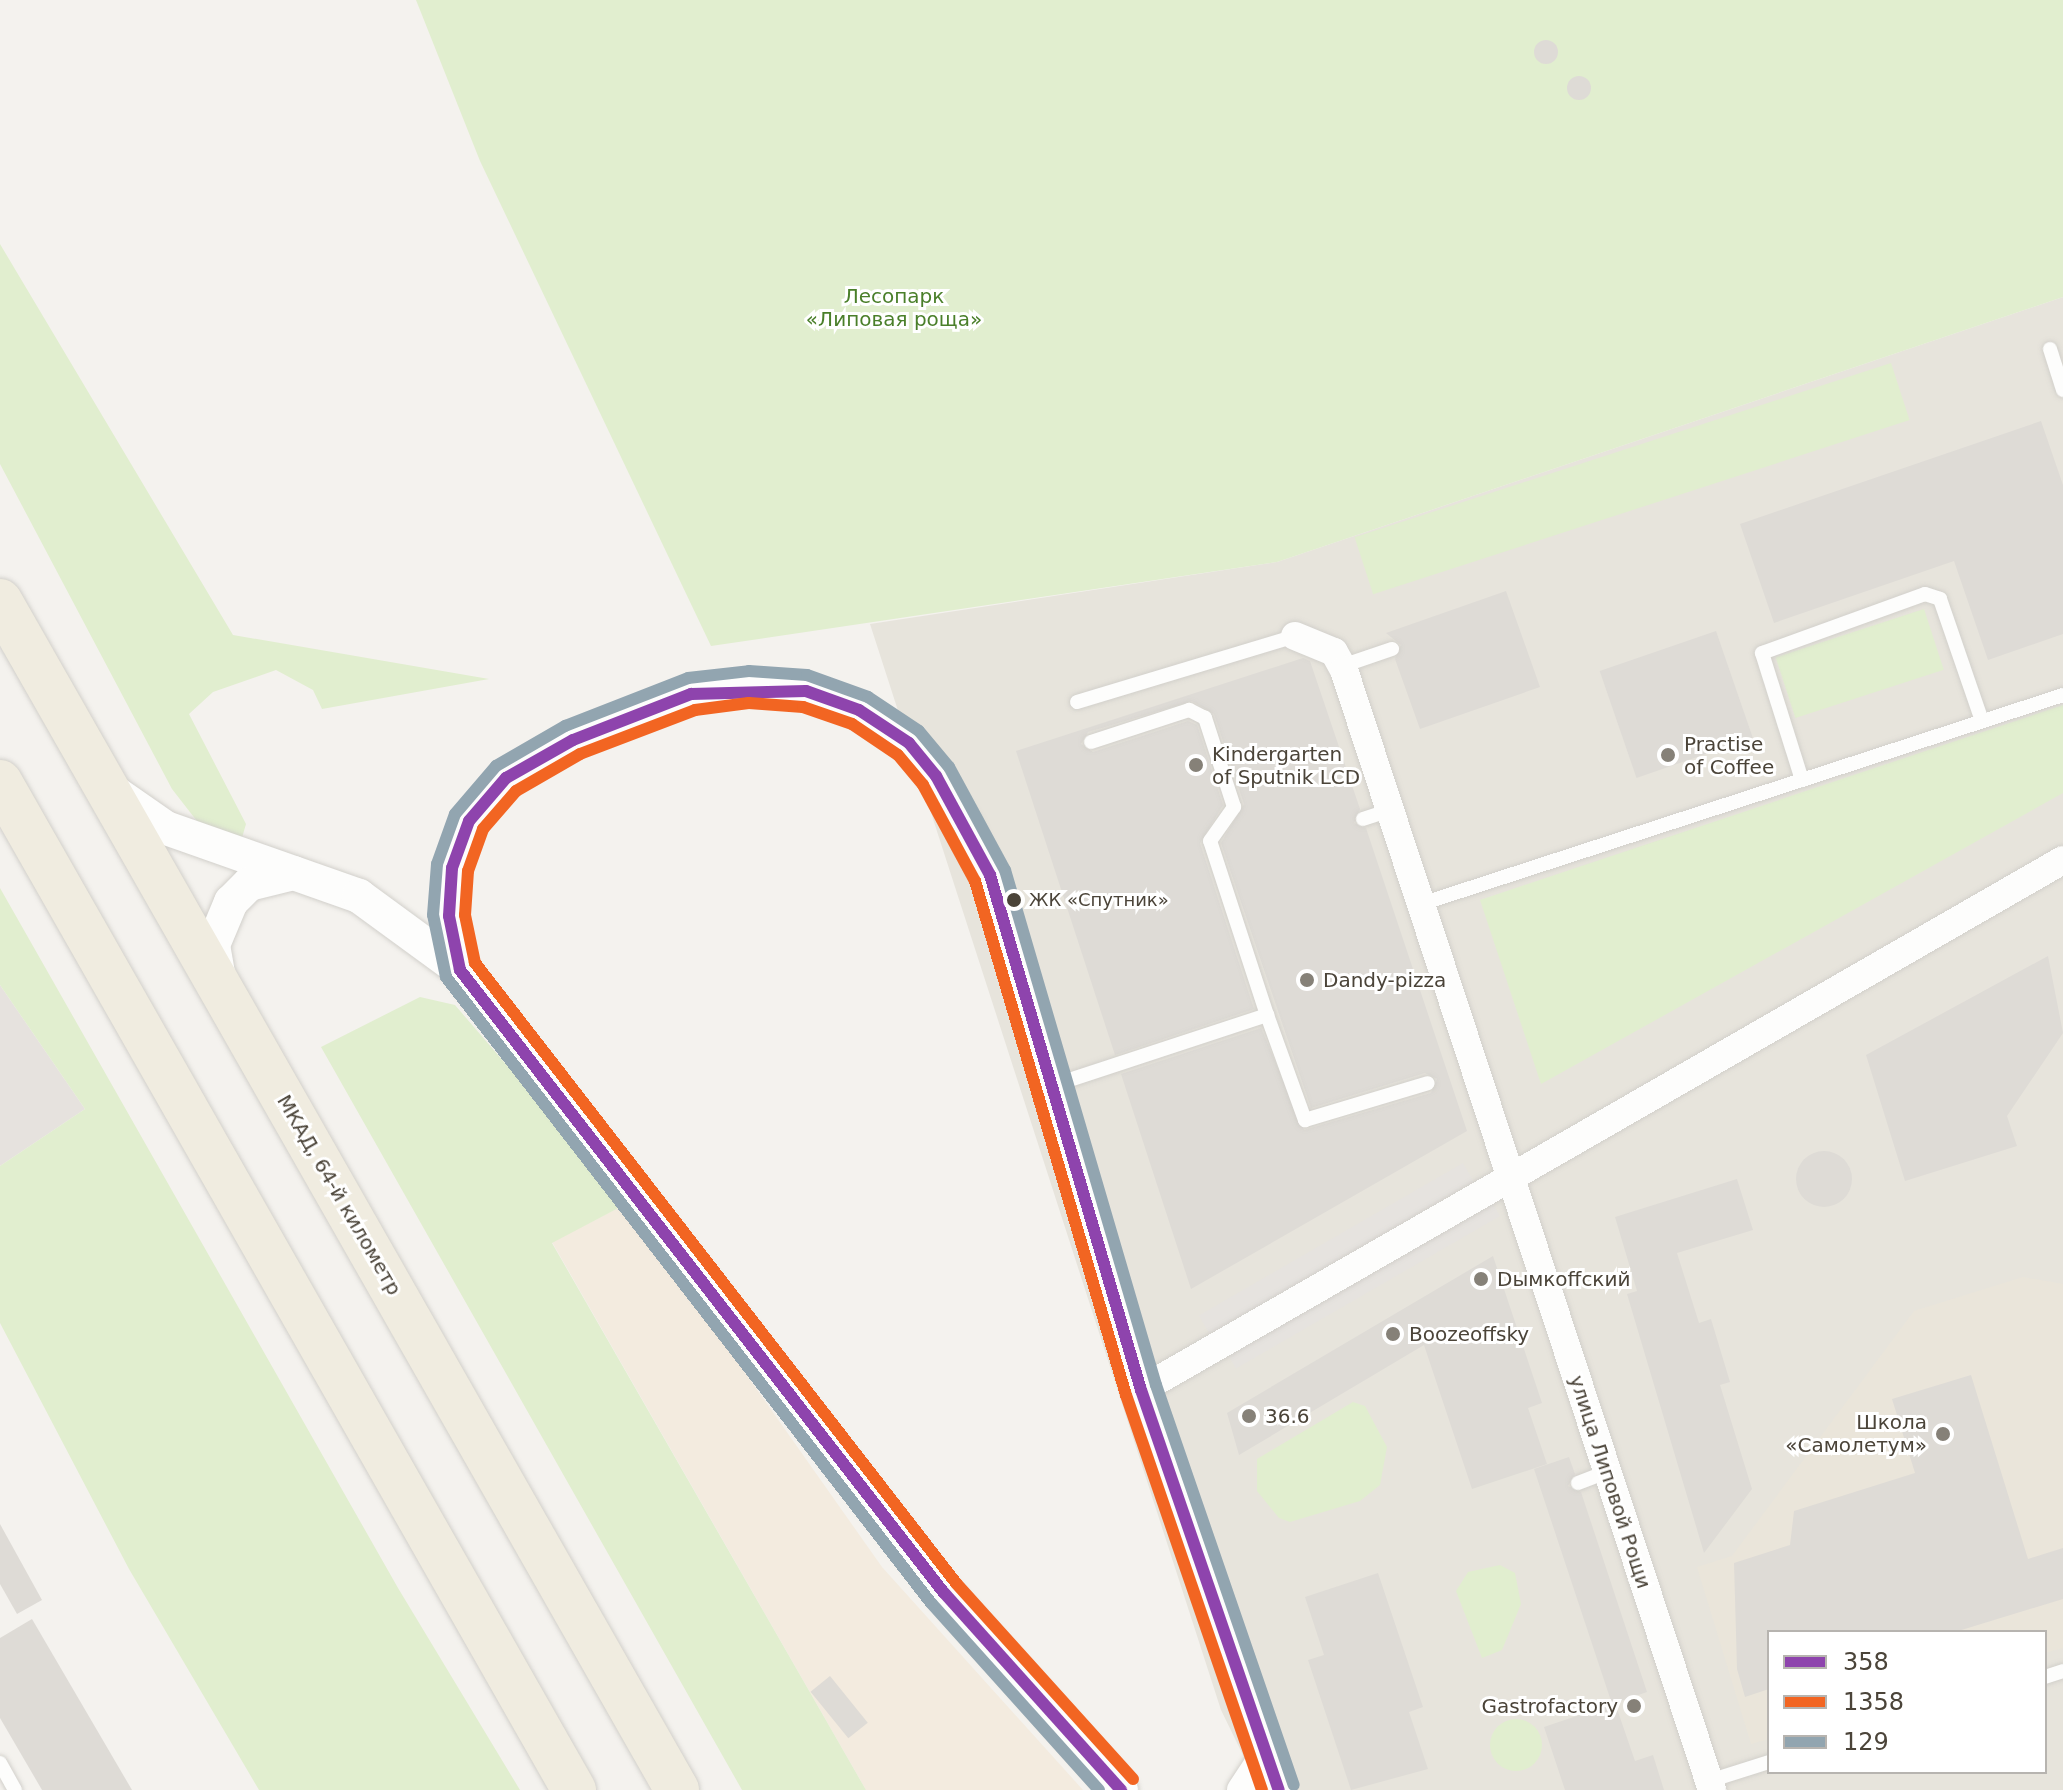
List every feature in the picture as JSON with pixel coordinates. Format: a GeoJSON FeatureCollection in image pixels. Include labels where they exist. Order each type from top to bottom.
{"type":"FeatureCollection","features":[{"type":"Feature","properties":{"kind":"highway","name":"МКАД, 64-й километр"},"geometry":{"type":"LineString","coordinates":[[0,601],[677,1790]]}},
{"type":"Feature","properties":{"kind":"highway"},"geometry":{"type":"LineString","coordinates":[[0,782],[574,1790]]}},
{"type":"Feature","properties":{"kind":"street","name":"улица Липовой Рощи"},"geometry":{"type":"LineString","coordinates":[[1295,636],[1319,641],[1342,666],[1710,1786]]}},
{"type":"Feature","properties":{"kind":"street"},"geometry":{"type":"LineString","coordinates":[[460,970],[450,904],[469,821],[506,778],[573,740],[691,694],[749,687],[806,691],[859,710],[909,743],[967,823],[990,875],[1048,1087],[1141,1390],[1264,1755],[1279,1790]]}},
{"type":"Feature","properties":{"kind":"street"},"geometry":{"type":"LineString","coordinates":[[102,781],[166,828],[359,896],[406,925],[460,970],[944,1593],[1121,1790]]}},
{"type":"Feature","properties":{"kind":"street"},"geometry":{"type":"LineString","coordinates":[[1141,1390],[1509,1175],[2063,860]]}},
{"type":"Feature","properties":{"kind":"street"},"geometry":{"type":"LineString","coordinates":[[221,987],[213,945],[231,902],[249,884],[294,873]]}},
{"type":"Feature","properties":{"kind":"street"},"geometry":{"type":"LineString","coordinates":[[406,925],[437,917],[450,904]]}},
{"type":"Feature","properties":{"kind":"street"},"geometry":{"type":"LineString","coordinates":[[1241,1790],[1264,1755]]}},
{"type":"Feature","properties":{"kind":"lane"},"geometry":{"type":"LineString","coordinates":[[2050,349],[2063,390]]}},
{"type":"Feature","properties":{"kind":"lane"},"geometry":{"type":"LineString","coordinates":[[1802,780],[1762,653],[1925,594],[1940,599],[1982,721]]}},
{"type":"Feature","properties":{"kind":"lane"},"geometry":{"type":"LineString","coordinates":[[1077,702],[1295,636]]}},
{"type":"Feature","properties":{"kind":"lane"},"geometry":{"type":"LineString","coordinates":[[1342,666],[1392,649]]}},
{"type":"Feature","properties":{"kind":"lane"},"geometry":{"type":"LineString","coordinates":[[1421,904],[2063,695]]}},
{"type":"Feature","properties":{"kind":"lane"},"geometry":{"type":"LineString","coordinates":[[1091,742],[1189,710],[1205,718],[1234,807],[1210,841],[1305,1120],[1428,1083]]}},
{"type":"Feature","properties":{"kind":"lane"},"geometry":{"type":"LineString","coordinates":[[1363,819],[1390,810]]}},
{"type":"Feature","properties":{"kind":"lane"},"geometry":{"type":"LineString","coordinates":[[1048,1087],[1267,1015]]}},
{"type":"Feature","properties":{"kind":"lane"},"geometry":{"type":"LineString","coordinates":[[1578,1483],[1607,1472]]}},
{"type":"Feature","properties":{"kind":"lane"},"geometry":{"type":"LineString","coordinates":[[0,1763],[15,1790]]}},
{"type":"Feature","properties":{"kind":"lane"},"geometry":{"type":"LineString","coordinates":[[1710,1786],[1767,1763]]}},
{"type":"Feature","properties":{"kind":"shaded area"},"geometry":{"type":"Polygon","coordinates":[[[2063,297],[2063,1790],[1260,1790],[1221,1710],[870,624],[1277,562],[2063,297]]]}},
{"type":"Feature","properties":{"kind":"shaded area"},"geometry":{"type":"Polygon","coordinates":[[[0,985],[85,1109],[0,1166],[0,985]]]}},
{"type":"Feature","properties":{"kind":"shaded area"},"geometry":{"type":"Polygon","coordinates":[[[1463,1163],[1474,1182],[1210,1335],[1199,1316],[1463,1163]]]}},
{"type":"Feature","properties":{"kind":"shaded area"},"geometry":{"type":"Polygon","coordinates":[[[1489,1197],[1500,1216],[1236,1369],[1225,1350],[1489,1197]]]}},
{"type":"Feature","properties":{"kind":"shaded area"},"geometry":{"type":"Polygon","coordinates":[[[626,1204],[882,1567],[1083,1790],[866,1790],[552,1242],[626,1204]]]}},
{"type":"Feature","properties":{"kind":"shaded area","name":"Школа «Самолетум»"},"geometry":{"type":"Polygon","coordinates":[[[2023,1277],[2063,1284],[2063,1648],[2047,1652],[2047,1630],[1767,1630],[1767,1740],[1751,1744],[1697,1567],[1732,1556],[1914,1311],[2023,1277]]]}},
{"type":"Feature","properties":{"kind":"green space","name":"Лесопарк «Липовая роща»"},"geometry":{"type":"Polygon","coordinates":[[[416,0],[2063,0],[2063,297],[1277,562],[711,646],[480,161],[416,0]]]}},
{"type":"Feature","properties":{"kind":"green space"},"geometry":{"type":"Polygon","coordinates":[[[0,244],[233,635],[489,679],[322,709],[313,690],[276,670],[213,692],[189,714],[246,824],[241,841],[200,825],[172,789],[0,464],[0,244]]]}},
{"type":"Feature","properties":{"kind":"green space"},"geometry":{"type":"Polygon","coordinates":[[[1891,363],[1910,420],[1373,594],[1355,537],[1891,363]]]}},
{"type":"Feature","properties":{"kind":"green space"},"geometry":{"type":"Polygon","coordinates":[[[1924,609],[1944,670],[1795,718],[1776,657],[1924,609]]]}},
{"type":"Feature","properties":{"kind":"green space"},"geometry":{"type":"Polygon","coordinates":[[[2063,705],[2063,793],[1541,1084],[1480,900],[2063,705]]]}},
{"type":"Feature","properties":{"kind":"green space"},"geometry":{"type":"Polygon","coordinates":[[[0,888],[398,1588],[520,1790],[259,1790],[129,1569],[0,1323],[0,1166],[85,1109],[0,985],[0,888]]]}},
{"type":"Feature","properties":{"kind":"green space"},"geometry":{"type":"Polygon","coordinates":[[[420,997],[455,1005],[626,1204],[552,1243],[866,1790],[742,1790],[321,1047],[420,997]]]}},
{"type":"Feature","properties":{"kind":"green space"},"geometry":{"type":"Polygon","coordinates":[[[1353,1402],[1365,1406],[1387,1447],[1380,1485],[1360,1501],[1290,1522],[1279,1518],[1257,1491],[1257,1459],[1353,1402]]]}},
{"type":"Feature","properties":{"kind":"green space"},"geometry":{"type":"Polygon","coordinates":[[[1500,1565],[1515,1573],[1521,1604],[1502,1650],[1482,1658],[1456,1591],[1468,1572],[1500,1565]]]}},
{"type":"Feature","properties":{"kind":"green space"},"geometry":{"type":"Polygon","coordinates":[[[1516,1719],[1534,1727],[1542,1745],[1534,1763],[1516,1771],[1498,1763],[1490,1745],[1498,1727],[1516,1719]]]}},
{"type":"Feature","properties":{"kind":"building"},"geometry":{"type":"Polygon","coordinates":[[[1546,40],[1555,43],[1558,52],[1555,61],[1546,64],[1537,61],[1534,52],[1537,43],[1546,40]]]}},
{"type":"Feature","properties":{"kind":"building"},"geometry":{"type":"Polygon","coordinates":[[[1579,76],[1588,79],[1591,88],[1588,97],[1579,100],[1570,97],[1567,88],[1570,79],[1579,76]]]}},
{"type":"Feature","properties":{"kind":"building"},"geometry":{"type":"Polygon","coordinates":[[[2041,421],[2063,485],[2063,634],[1988,660],[1954,561],[1774,623],[1740,524],[2041,421]]]}},
{"type":"Feature","properties":{"kind":"building"},"geometry":{"type":"Polygon","coordinates":[[[1506,591],[1540,687],[1420,729],[1395,659],[1401,645],[1386,633],[1506,591]]]}},
{"type":"Feature","properties":{"kind":"building"},"geometry":{"type":"Polygon","coordinates":[[[1716,631],[1753,738],[1636,778],[1600,671],[1716,631]]]}},
{"type":"Feature","properties":{"kind":"building"},"geometry":{"type":"Polygon","coordinates":[[[1303,658],[1310,661],[1360,809],[1354,823],[1366,828],[1467,1131],[1191,1289],[1121,1074],[1261,1028],[1304,1130],[1431,1093],[1437,1079],[1425,1073],[1311,1108],[1221,843],[1244,804],[1214,714],[1192,701],[1088,732],[1081,744],[1093,752],[1188,721],[1197,725],[1223,805],[1200,843],[1254,1009],[1115,1055],[1016,751],[1303,658]]]}},
{"type":"Feature","properties":{"kind":"building"},"geometry":{"type":"Polygon","coordinates":[[[2048,956],[2063,1033],[2007,1116],[2017,1146],[1905,1181],[1866,1055],[2048,956]]]}},
{"type":"Feature","properties":{"kind":"building"},"geometry":{"type":"Polygon","coordinates":[[[1824,1151],[1844,1159],[1852,1179],[1844,1199],[1824,1207],[1804,1199],[1796,1179],[1804,1159],[1824,1151]]]}},
{"type":"Feature","properties":{"kind":"building"},"geometry":{"type":"Polygon","coordinates":[[[1737,1179],[1753,1230],[1677,1253],[1699,1323],[1711,1319],[1730,1382],[1720,1385],[1752,1489],[1704,1553],[1627,1294],[1637,1291],[1615,1217],[1737,1179]]]}},
{"type":"Feature","properties":{"kind":"building"},"geometry":{"type":"Polygon","coordinates":[[[1493,1256],[1542,1403],[1528,1408],[1547,1464],[1472,1489],[1424,1345],[1239,1455],[1227,1413],[1493,1256]]]}},
{"type":"Feature","properties":{"kind":"building"},"geometry":{"type":"Polygon","coordinates":[[[1971,1375],[2028,1559],[2063,1548],[2063,1599],[1962,1630],[1767,1630],[1767,1690],[1745,1697],[1737,1669],[1734,1563],[1790,1545],[1794,1511],[1915,1473],[1892,1399],[1971,1375]]]}},
{"type":"Feature","properties":{"kind":"building"},"geometry":{"type":"Polygon","coordinates":[[[1569,1457],[1575,1474],[1568,1486],[1581,1492],[1647,1692],[1612,1704],[1534,1469],[1569,1457]]]}},
{"type":"Feature","properties":{"kind":"building"},"geometry":{"type":"Polygon","coordinates":[[[0,1524],[42,1600],[17,1614],[0,1584],[0,1524]]]}},
{"type":"Feature","properties":{"kind":"building"},"geometry":{"type":"Polygon","coordinates":[[[1378,1573],[1423,1707],[1409,1712],[1428,1769],[1351,1790],[1308,1660],[1324,1655],[1305,1597],[1378,1573]]]}},
{"type":"Feature","properties":{"kind":"building"},"geometry":{"type":"Polygon","coordinates":[[[32,1619],[132,1790],[42,1790],[0,1718],[0,1638],[32,1619]]]}},
{"type":"Feature","properties":{"kind":"building"},"geometry":{"type":"Polygon","coordinates":[[[830,1676],[868,1723],[848,1738],[811,1692],[830,1676]]]}},
{"type":"Feature","properties":{"kind":"building"},"geometry":{"type":"Polygon","coordinates":[[[1615,1703],[1635,1761],[1653,1755],[1664,1790],[1565,1790],[1544,1727],[1615,1703]]]}},
{"type":"Feature","properties":{"kind":"transit line","name":"129"},"geometry":{"type":"LineString","coordinates":[[1099,1790],[931,1603],[446,977],[433,915],[437,864],[455,814],[496,766],[565,726],[688,678],[749,671],[807,675],[868,697],[919,731],[949,767],[1005,870],[1156,1385],[1294,1785]]}},
{"type":"Feature","properties":{"kind":"transit line","name":"358"},"geometry":{"type":"LineString","coordinates":[[1121,1790],[944,1593],[460,970],[449,916],[452,868],[469,821],[506,778],[573,740],[691,694],[806,691],[859,710],[909,743],[936,776],[990,875],[1141,1390],[1279,1790]]}},
{"type":"Feature","properties":{"kind":"transit line","name":"1358"},"geometry":{"type":"LineString","coordinates":[[1133,1779],[956,1583],[475,963],[465,915],[468,871],[483,829],[516,791],[580,754],[695,710],[749,703],[803,707],[852,724],[898,755],[923,785],[975,881],[1126,1395],[1262,1790]]}},
{"type":"Feature","properties":{"kind":"place","name":"Practise of Coffee"},"geometry":{"type":"Point","coordinates":[1668,755]}},
{"type":"Feature","properties":{"kind":"place","name":"Kindergarten of Sputnik LCD"},"geometry":{"type":"Point","coordinates":[1196,765]}},
{"type":"Feature","properties":{"kind":"place","name":"ЖК «Спутник»"},"geometry":{"type":"Point","coordinates":[1014,900]}},
{"type":"Feature","properties":{"kind":"place","name":"Dandy-pizza"},"geometry":{"type":"Point","coordinates":[1307,980]}},
{"type":"Feature","properties":{"kind":"place","name":"Dымкoffский"},"geometry":{"type":"Point","coordinates":[1481,1279]}},
{"type":"Feature","properties":{"kind":"place","name":"Boozeoffsky"},"geometry":{"type":"Point","coordinates":[1393,1334]}},
{"type":"Feature","properties":{"kind":"place","name":"36.6"},"geometry":{"type":"Point","coordinates":[1249,1416]}},
{"type":"Feature","properties":{"kind":"place","name":"Школа «Самолетум»"},"geometry":{"type":"Point","coordinates":[1943,1434]}},
{"type":"Feature","properties":{"kind":"place","name":"Gastrofactory"},"geometry":{"type":"Point","coordinates":[1634,1706]}}]}
